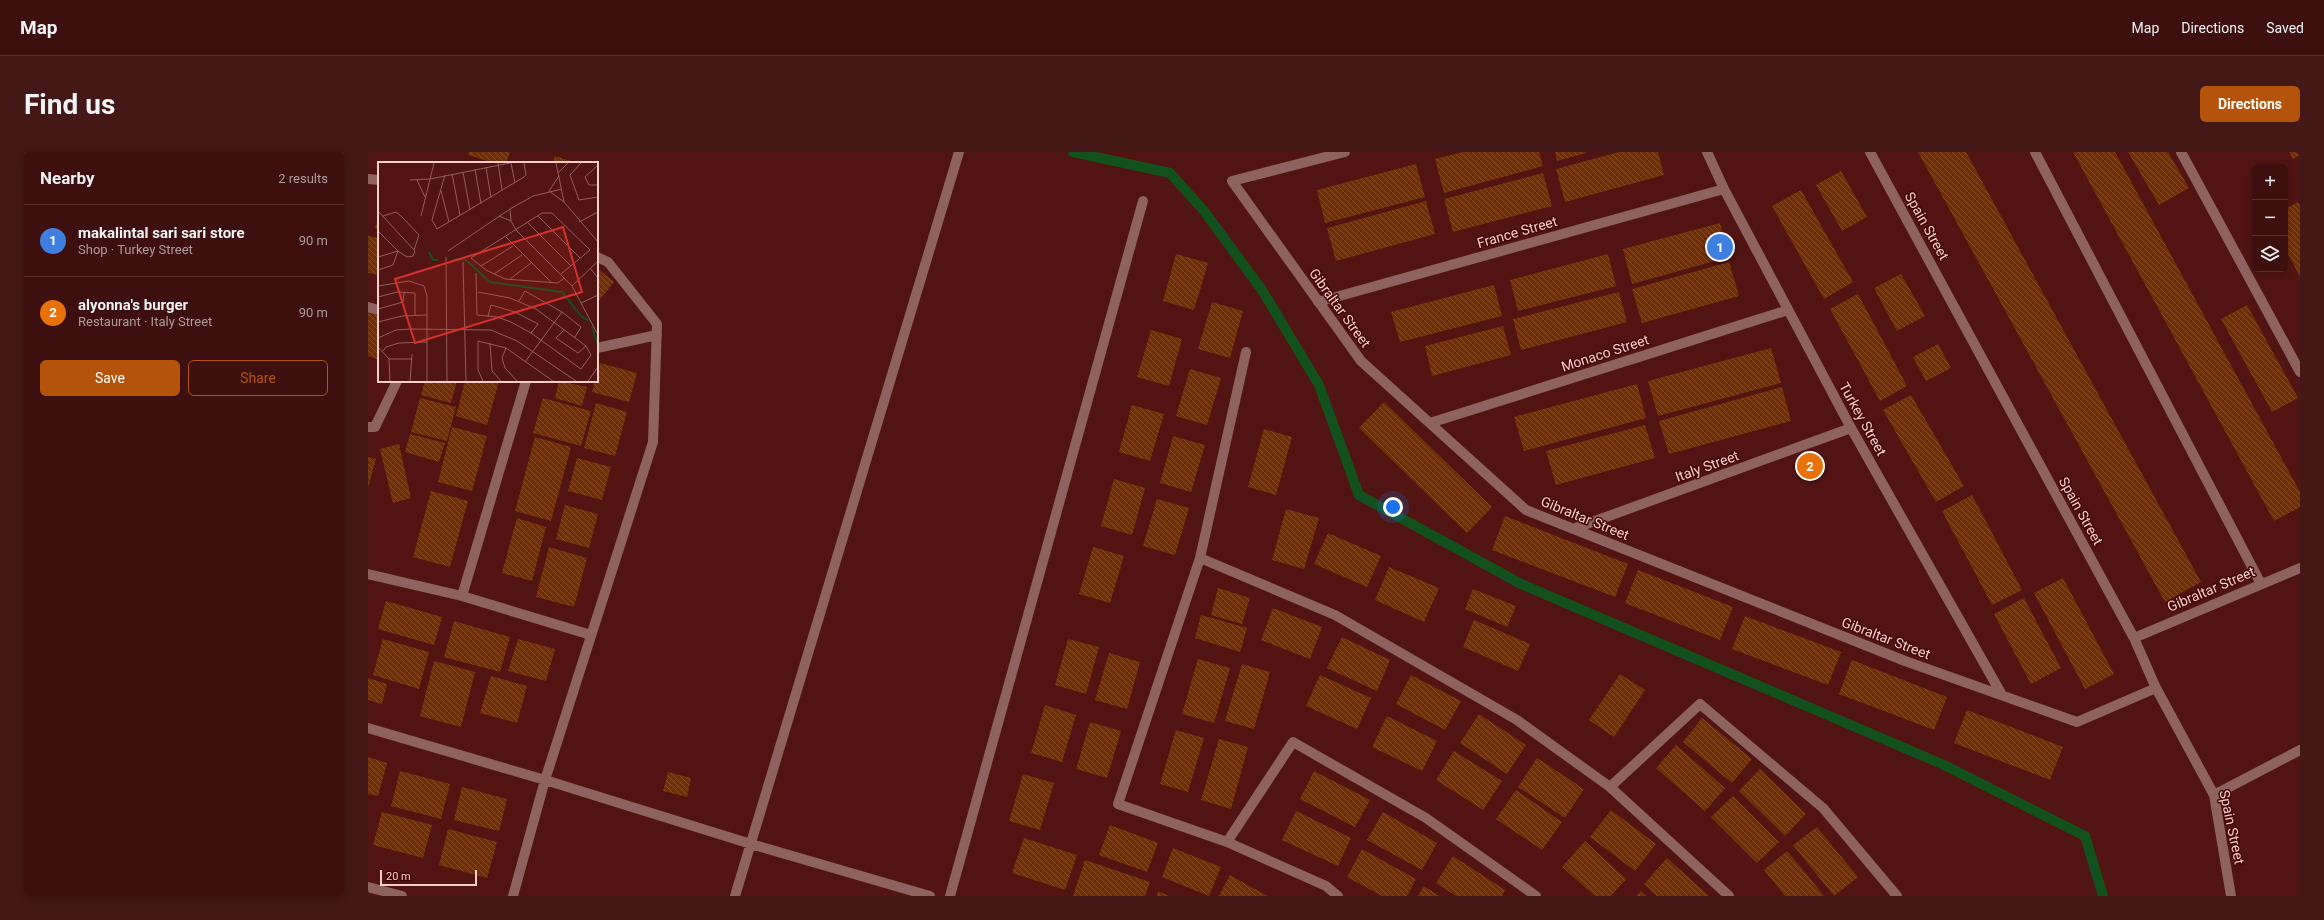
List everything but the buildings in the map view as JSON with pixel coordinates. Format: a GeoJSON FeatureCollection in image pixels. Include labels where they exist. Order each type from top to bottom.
{"type":"FeatureCollection","features":[{"type":"Feature","properties":{"kind":"street"},"geometry":{"type":"LineString","coordinates":[[735,896],[959,152]]}},
{"type":"Feature","properties":{"kind":"street","name":"Gibraltar Street"},"geometry":{"type":"LineString","coordinates":[[1345,152],[1232,181],[1360,361],[1526,510],[1905,661],[2077,722],[2156,688]]}},
{"type":"Feature","properties":{"kind":"street","name":"Turkey Street"},"geometry":{"type":"LineString","coordinates":[[1707,152],[1724,189],[1851,428],[2002,695]]}},
{"type":"Feature","properties":{"kind":"street","name":"Spain Street"},"geometry":{"type":"LineString","coordinates":[[1870,152],[2134,638],[2156,688],[2214,795],[2231,896]]}},
{"type":"Feature","properties":{"kind":"street"},"geometry":{"type":"LineString","coordinates":[[2035,152],[2261,584]]}},
{"type":"Feature","properties":{"kind":"street"},"geometry":{"type":"LineString","coordinates":[[2181,152],[2300,372]]}},
{"type":"Feature","properties":{"kind":"street"},"geometry":{"type":"LineString","coordinates":[[368,179],[378,180]]}},
{"type":"Feature","properties":{"kind":"street","name":"France Street"},"geometry":{"type":"LineString","coordinates":[[1318,302],[1724,189]]}},
{"type":"Feature","properties":{"kind":"street"},"geometry":{"type":"LineString","coordinates":[[950,896],[1143,201]]}},
{"type":"Feature","properties":{"kind":"street"},"geometry":{"type":"LineString","coordinates":[[513,896],[545,780],[653,442],[657,324],[608,262],[598,257]]}},
{"type":"Feature","properties":{"kind":"street"},"geometry":{"type":"LineString","coordinates":[[368,307],[378,310]]}},
{"type":"Feature","properties":{"kind":"street","name":"Monaco Street"},"geometry":{"type":"LineString","coordinates":[[1430,423],[1788,310]]}},
{"type":"Feature","properties":{"kind":"street"},"geometry":{"type":"LineString","coordinates":[[598,348],[656,335]]}},
{"type":"Feature","properties":{"kind":"street"},"geometry":{"type":"LineString","coordinates":[[1246,352],[1200,558],[1118,804],[1227,842],[1326,886],[1338,896]]}},
{"type":"Feature","properties":{"kind":"street"},"geometry":{"type":"LineString","coordinates":[[368,427],[375,427],[397,382]]}},
{"type":"Feature","properties":{"kind":"street"},"geometry":{"type":"LineString","coordinates":[[462,596],[526,382]]}},
{"type":"Feature","properties":{"kind":"street","name":"Italy Street"},"geometry":{"type":"LineString","coordinates":[[1573,529],[1851,428]]}},
{"type":"Feature","properties":{"kind":"street"},"geometry":{"type":"LineString","coordinates":[[1200,558],[1335,615],[1517,720],[1610,787],[1729,896]]}},
{"type":"Feature","properties":{"kind":"street","name":"Gibraltar Street"},"geometry":{"type":"LineString","coordinates":[[2134,638],[2300,568]]}},
{"type":"Feature","properties":{"kind":"street"},"geometry":{"type":"LineString","coordinates":[[368,574],[462,596],[591,634]]}},
{"type":"Feature","properties":{"kind":"street"},"geometry":{"type":"LineString","coordinates":[[1610,787],[1700,704],[1823,808],[1897,896]]}},
{"type":"Feature","properties":{"kind":"street"},"geometry":{"type":"LineString","coordinates":[[368,728],[545,780],[751,844],[930,896]]}},
{"type":"Feature","properties":{"kind":"street"},"geometry":{"type":"LineString","coordinates":[[1227,842],[1293,742],[1426,818],[1530,894]]}},
{"type":"Feature","properties":{"kind":"street"},"geometry":{"type":"LineString","coordinates":[[2214,795],[2300,750]]}},
{"type":"Feature","properties":{"kind":"street"},"geometry":{"type":"LineString","coordinates":[[368,887],[402,896]]}},
{"type":"Feature","properties":{"kind":"waterway"},"geometry":{"type":"LineString","coordinates":[[1073,152],[1170,173],[1204,211],[1262,290],[1319,385],[1359,495],[1521,584],[1942,764],[2085,836],[2103,896]]}},
{"type":"Feature","properties":{"kind":"place","name":"makalintal sari sari store"},"geometry":{"type":"Point","coordinates":[1720,247]}},
{"type":"Feature","properties":{"kind":"place","name":"alyonna's burger"},"geometry":{"type":"Point","coordinates":[1810,466]}}]}
